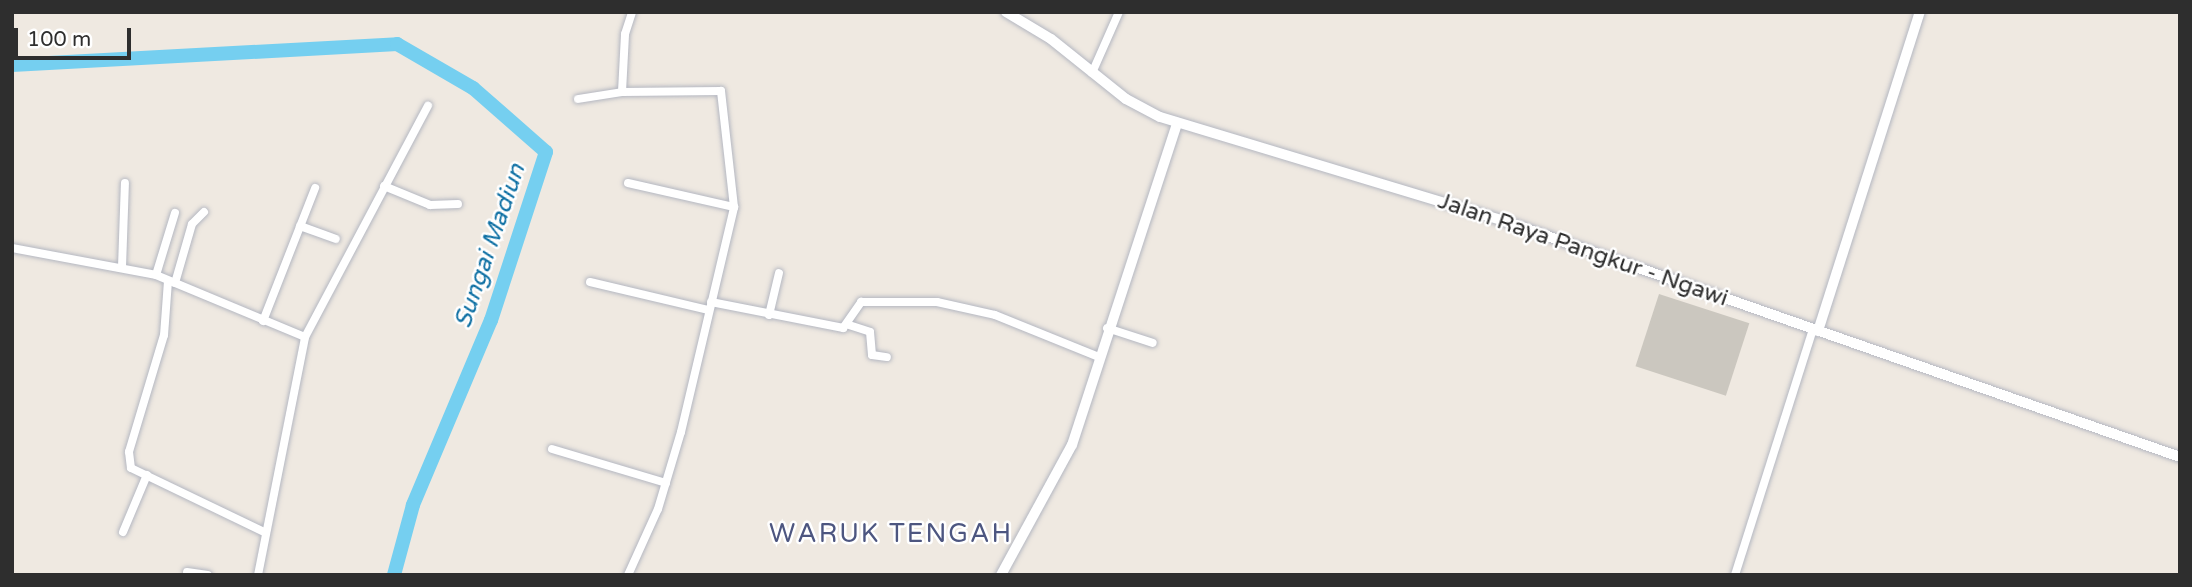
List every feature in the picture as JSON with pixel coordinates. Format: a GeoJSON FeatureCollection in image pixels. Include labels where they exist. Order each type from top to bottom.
{"type":"FeatureCollection","features":[{"type":"Feature","properties":{"kind":"main road","name":"Jalan Raya Pangkur - Ngawi"},"geometry":{"type":"LineString","coordinates":[[1006,12],[1139,108],[1177,123],[1455,205],[2180,457]]}},
{"type":"Feature","properties":{"kind":"main road"},"geometry":{"type":"LineString","coordinates":[[1816,330],[1920,12]]}},
{"type":"Feature","properties":{"kind":"main road"},"geometry":{"type":"LineString","coordinates":[[1001,575],[1055,482],[1177,123]]}},
{"type":"Feature","properties":{"kind":"street"},"geometry":{"type":"LineString","coordinates":[[622,92],[625,34],[632,12]]}},
{"type":"Feature","properties":{"kind":"street"},"geometry":{"type":"LineString","coordinates":[[1092,73],[1119,12]]}},
{"type":"Feature","properties":{"kind":"street"},"geometry":{"type":"LineString","coordinates":[[578,99],[622,92],[721,91],[734,207],[666,483],[628,575]]}},
{"type":"Feature","properties":{"kind":"street"},"geometry":{"type":"LineString","coordinates":[[258,575],[264,532],[305,337],[428,106]]}},
{"type":"Feature","properties":{"kind":"street"},"geometry":{"type":"LineString","coordinates":[[122,267],[125,183]]}},
{"type":"Feature","properties":{"kind":"street"},"geometry":{"type":"LineString","coordinates":[[628,183],[734,207]]}},
{"type":"Feature","properties":{"kind":"street"},"geometry":{"type":"LineString","coordinates":[[384,186],[425,204],[458,204]]}},
{"type":"Feature","properties":{"kind":"street"},"geometry":{"type":"LineString","coordinates":[[263,321],[315,188]]}},
{"type":"Feature","properties":{"kind":"street"},"geometry":{"type":"LineString","coordinates":[[204,212],[192,224],[172,282],[156,368],[129,452],[131,468],[264,532]]}},
{"type":"Feature","properties":{"kind":"street"},"geometry":{"type":"LineString","coordinates":[[156,275],[175,213]]}},
{"type":"Feature","properties":{"kind":"street"},"geometry":{"type":"LineString","coordinates":[[300,226],[336,239]]}},
{"type":"Feature","properties":{"kind":"street"},"geometry":{"type":"LineString","coordinates":[[12,248],[156,275],[305,337]]}},
{"type":"Feature","properties":{"kind":"street"},"geometry":{"type":"LineString","coordinates":[[769,315],[779,273]]}},
{"type":"Feature","properties":{"kind":"street"},"geometry":{"type":"LineString","coordinates":[[590,282],[710,306],[849,325],[870,332],[872,355],[887,357]]}},
{"type":"Feature","properties":{"kind":"street"},"geometry":{"type":"LineString","coordinates":[[849,325],[861,302],[937,302],[995,316],[1099,357]]}},
{"type":"Feature","properties":{"kind":"street"},"geometry":{"type":"LineString","coordinates":[[1107,328],[1153,343]]}},
{"type":"Feature","properties":{"kind":"street"},"geometry":{"type":"LineString","coordinates":[[1735,575],[1816,330]]}},
{"type":"Feature","properties":{"kind":"street"},"geometry":{"type":"LineString","coordinates":[[552,449],[666,483]]}},
{"type":"Feature","properties":{"kind":"street"},"geometry":{"type":"LineString","coordinates":[[123,532],[148,475]]}},
{"type":"Feature","properties":{"kind":"street"},"geometry":{"type":"LineString","coordinates":[[187,572],[208,575]]}},
{"type":"Feature","properties":{"kind":"building"},"geometry":{"type":"Polygon","coordinates":[[[1659,294],[1749,323],[1726,396],[1636,366],[1659,294]]]}},
{"type":"Feature","properties":{"kind":"waterway","name":"Sungai Madiun"},"geometry":{"type":"LineString","coordinates":[[12,65],[397,44],[473,88],[546,152],[491,320],[413,505],[394,575]]}},
{"type":"Feature","properties":{"kind":"district","name":"WARUK TENGAH"},"geometry":{"type":"Point","coordinates":[891,534]}}]}
